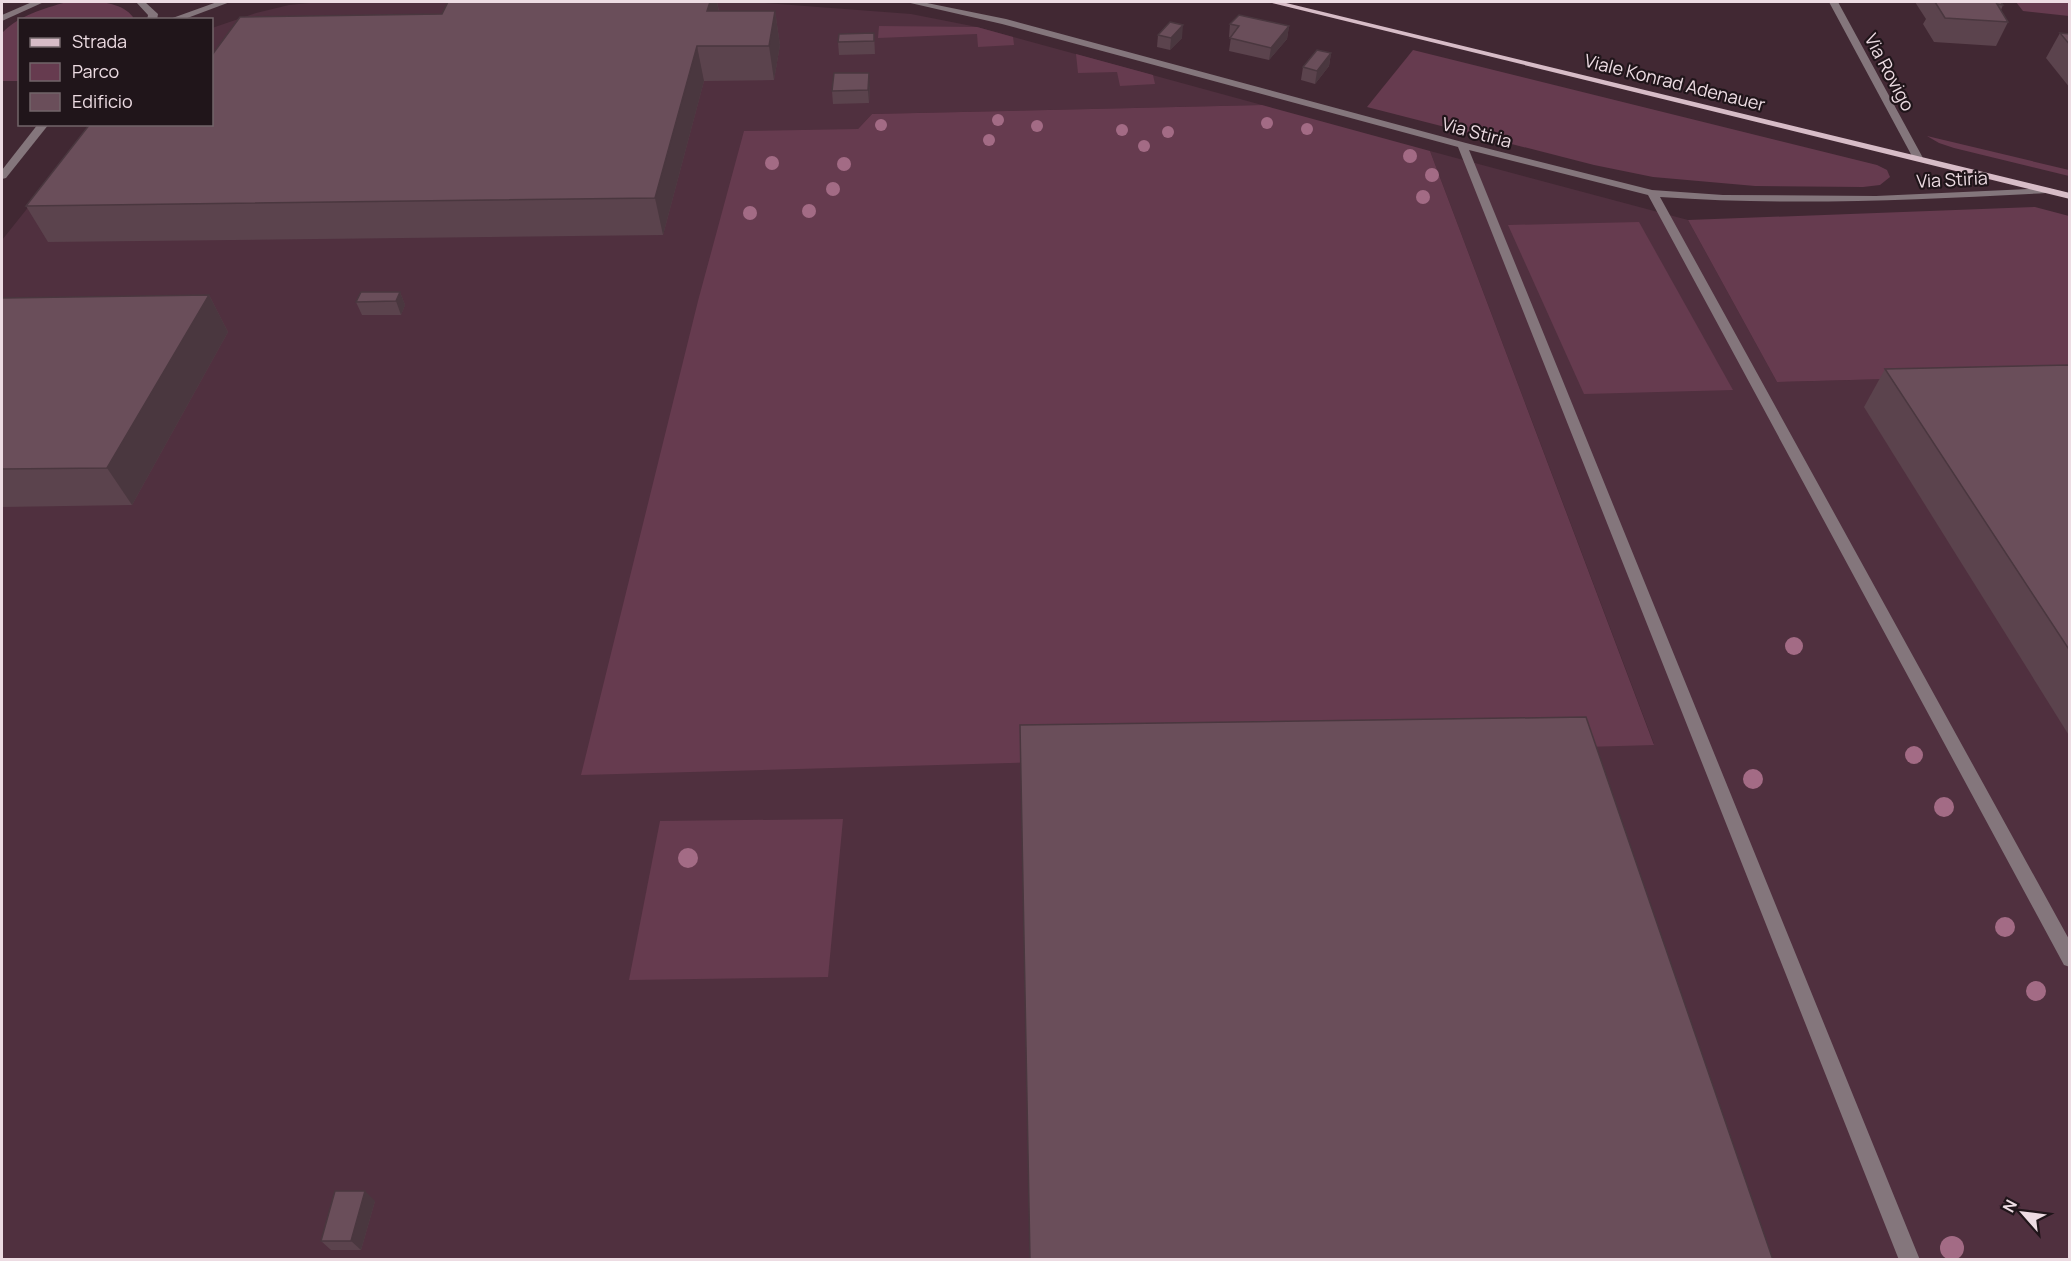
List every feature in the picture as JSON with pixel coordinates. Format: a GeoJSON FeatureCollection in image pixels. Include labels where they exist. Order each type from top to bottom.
{"type":"FeatureCollection","features":[{"type":"Feature","properties":{"kind":"main road","name":"Viale Konrad Adenauer"},"geometry":{"type":"LineString","coordinates":[[1273,2],[2070,196]]}},
{"type":"Feature","properties":{"kind":"street"},"geometry":{"type":"LineString","coordinates":[[2,18],[39,2]]}},
{"type":"Feature","properties":{"kind":"street"},"geometry":{"type":"LineString","coordinates":[[140,2],[153,14],[152,18]]}},
{"type":"Feature","properties":{"kind":"street"},"geometry":{"type":"LineString","coordinates":[[177,18],[225,2]]}},
{"type":"Feature","properties":{"kind":"street","name":"Via Stiria"},"geometry":{"type":"LineString","coordinates":[[911,2],[1003,21],[1462,145],[1652,193],[1723,198],[1865,199],[2046,190]]}},
{"type":"Feature","properties":{"kind":"street","name":"Via Rovigo"},"geometry":{"type":"LineString","coordinates":[[1833,2],[1918,158]]}},
{"type":"Feature","properties":{"kind":"street"},"geometry":{"type":"LineString","coordinates":[[2,176],[42,126]]}},
{"type":"Feature","properties":{"kind":"street"},"geometry":{"type":"LineString","coordinates":[[1462,145],[1910,1260]]}},
{"type":"Feature","properties":{"kind":"street"},"geometry":{"type":"LineString","coordinates":[[1652,193],[2070,959]]}},
{"type":"Feature","properties":{"kind":"shaded area"},"geometry":{"type":"Polygon","coordinates":[[[320,2],[753,2],[911,14],[977,27],[1262,105],[872,114],[698,301],[1654,744],[1430,151],[1688,220],[1777,382],[2069,374],[2069,1259],[2,1259],[2,240],[93,126],[213,126],[213,28],[289,5],[320,2]]]}},
{"type":"Feature","properties":{"kind":"green space"},"geometry":{"type":"Polygon","coordinates":[[[94,1],[120,7],[133,17],[22,18],[67,2],[94,1]]]}},
{"type":"Feature","properties":{"kind":"green space"},"geometry":{"type":"Polygon","coordinates":[[[2016,2],[2069,2],[2069,16],[2023,11],[2016,2]]]}},
{"type":"Feature","properties":{"kind":"green space"},"geometry":{"type":"Polygon","coordinates":[[[18,21],[18,81],[2,81],[2,33],[18,21]]]}},
{"type":"Feature","properties":{"kind":"green space"},"geometry":{"type":"Polygon","coordinates":[[[879,26],[977,27],[1013,37],[1014,45],[978,47],[977,34],[878,38],[879,26]]]}},
{"type":"Feature","properties":{"kind":"green space"},"geometry":{"type":"Polygon","coordinates":[[[1413,50],[1877,165],[1887,170],[1890,177],[1880,185],[1863,187],[1755,186],[1653,177],[1594,165],[1367,107],[1413,50]]]}},
{"type":"Feature","properties":{"kind":"green space"},"geometry":{"type":"Polygon","coordinates":[[[1076,54],[1153,75],[1155,84],[1120,86],[1117,72],[1078,73],[1076,54]]]}},
{"type":"Feature","properties":{"kind":"green space"},"geometry":{"type":"Polygon","coordinates":[[[1262,105],[1430,151],[1654,745],[581,775],[698,301],[744,131],[858,129],[872,114],[1262,105]]]}},
{"type":"Feature","properties":{"kind":"green space"},"geometry":{"type":"Polygon","coordinates":[[[1927,136],[2069,170],[2069,176],[1954,148],[1927,136]]]}},
{"type":"Feature","properties":{"kind":"green space"},"geometry":{"type":"Polygon","coordinates":[[[2035,207],[2069,216],[2069,374],[1777,382],[1688,220],[2035,207]]]}},
{"type":"Feature","properties":{"kind":"green space"},"geometry":{"type":"Polygon","coordinates":[[[1639,222],[1733,390],[1584,394],[1508,225],[1639,222]]]}},
{"type":"Feature","properties":{"kind":"green space"},"geometry":{"type":"Polygon","coordinates":[[[843,819],[828,977],[629,980],[660,821],[843,819]]]}},
{"type":"Feature","properties":{"kind":"building"},"geometry":{"type":"Polygon","coordinates":[[[448,2],[710,2],[707,11],[775,11],[769,46],[697,46],[655,198],[26,206],[88,126],[213,126],[213,54],[240,17],[442,14],[448,2]]]}},
{"type":"Feature","properties":{"kind":"building"},"geometry":{"type":"Polygon","coordinates":[[[1935,2],[2001,2],[2003,5],[1997,4],[2008,22],[1945,18],[1935,2]]]}},
{"type":"Feature","properties":{"kind":"building"},"geometry":{"type":"Polygon","coordinates":[[[1239,15],[1289,26],[1271,48],[1230,38],[1239,26],[1230,24],[1239,15]]]}},
{"type":"Feature","properties":{"kind":"building"},"geometry":{"type":"Polygon","coordinates":[[[1170,22],[1183,25],[1171,38],[1158,35],[1170,22]]]}},
{"type":"Feature","properties":{"kind":"building"},"geometry":{"type":"Polygon","coordinates":[[[874,33],[874,41],[838,42],[839,34],[874,33]]]}},
{"type":"Feature","properties":{"kind":"building"},"geometry":{"type":"Polygon","coordinates":[[[2060,33],[2070,34],[2070,45],[2060,33]]]}},
{"type":"Feature","properties":{"kind":"building"},"geometry":{"type":"Polygon","coordinates":[[[1317,50],[1331,53],[1317,71],[1303,67],[1317,50]]]}},
{"type":"Feature","properties":{"kind":"building"},"geometry":{"type":"Polygon","coordinates":[[[834,73],[869,73],[868,90],[832,91],[834,73]]]}},
{"type":"Feature","properties":{"kind":"building"},"geometry":{"type":"Polygon","coordinates":[[[361,292],[400,292],[396,301],[356,302],[361,292]]]}},
{"type":"Feature","properties":{"kind":"building"},"geometry":{"type":"Polygon","coordinates":[[[209,295],[107,468],[2,469],[2,298],[209,295]]]}},
{"type":"Feature","properties":{"kind":"building"},"geometry":{"type":"Polygon","coordinates":[[[2070,365],[2070,651],[1885,369],[2070,365]]]}},
{"type":"Feature","properties":{"kind":"building"},"geometry":{"type":"Polygon","coordinates":[[[1586,717],[1773,1260],[1030,1260],[1020,725],[1586,717]]]}},
{"type":"Feature","properties":{"kind":"building"},"geometry":{"type":"Polygon","coordinates":[[[335,1191],[365,1191],[351,1241],[321,1241],[335,1191]]]}}]}
